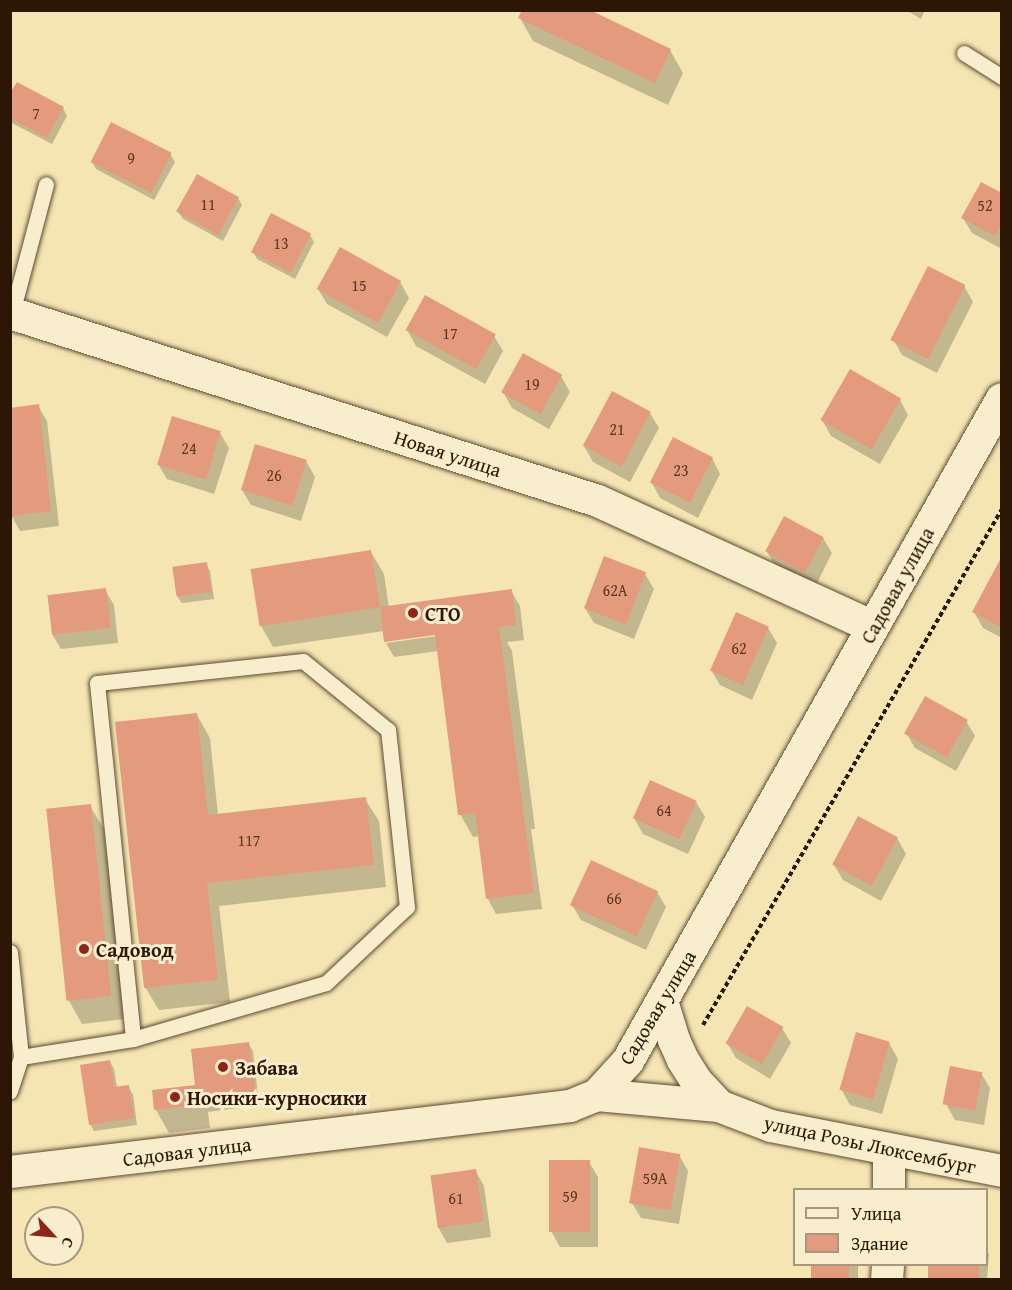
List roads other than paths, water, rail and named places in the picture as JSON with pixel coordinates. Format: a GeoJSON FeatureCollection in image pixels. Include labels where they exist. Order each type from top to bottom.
{"type":"FeatureCollection","features":[{"type":"Feature","properties":{"kind":"street","name":"Новая улица"},"geometry":{"type":"LineString","coordinates":[[11,313],[598,501],[873,627]]}},
{"type":"Feature","properties":{"kind":"street","name":"Садовая улица"},"geometry":{"type":"LineString","coordinates":[[10,1172],[570,1106],[597,1095],[628,1061],[1002,399]]}},
{"type":"Feature","properties":{"kind":"street"},"geometry":{"type":"LineString","coordinates":[[662,1001],[683,1060],[697,1082],[719,1106]]}},
{"type":"Feature","properties":{"kind":"street","name":"улица Розы Люксембург"},"geometry":{"type":"LineString","coordinates":[[597,1095],[719,1106],[771,1126],[1002,1171]]}},
{"type":"Feature","properties":{"kind":"street"},"geometry":{"type":"LineString","coordinates":[[889,1150],[889,1188]]}},
{"type":"Feature","properties":{"kind":"lane"},"geometry":{"type":"LineString","coordinates":[[964,53],[1002,77]]}},
{"type":"Feature","properties":{"kind":"lane"},"geometry":{"type":"LineString","coordinates":[[11,313],[46,184]]}},
{"type":"Feature","properties":{"kind":"lane"},"geometry":{"type":"LineString","coordinates":[[21,1057],[133,1039],[326,983],[407,907],[388,730],[303,661],[97,683],[133,1039]]}},
{"type":"Feature","properties":{"kind":"lane"},"geometry":{"type":"LineString","coordinates":[[10,952],[21,1057],[10,1091]]}},
{"type":"Feature","properties":{"kind":"place","name":"СТО"},"geometry":{"type":"Point","coordinates":[413,613]}},
{"type":"Feature","properties":{"kind":"place","name":"Садовод"},"geometry":{"type":"Point","coordinates":[84,949]}},
{"type":"Feature","properties":{"kind":"place","name":"Забава"},"geometry":{"type":"Point","coordinates":[223,1067]}},
{"type":"Feature","properties":{"kind":"place","name":"Носики-курносики"},"geometry":{"type":"Point","coordinates":[175,1097]}}]}
